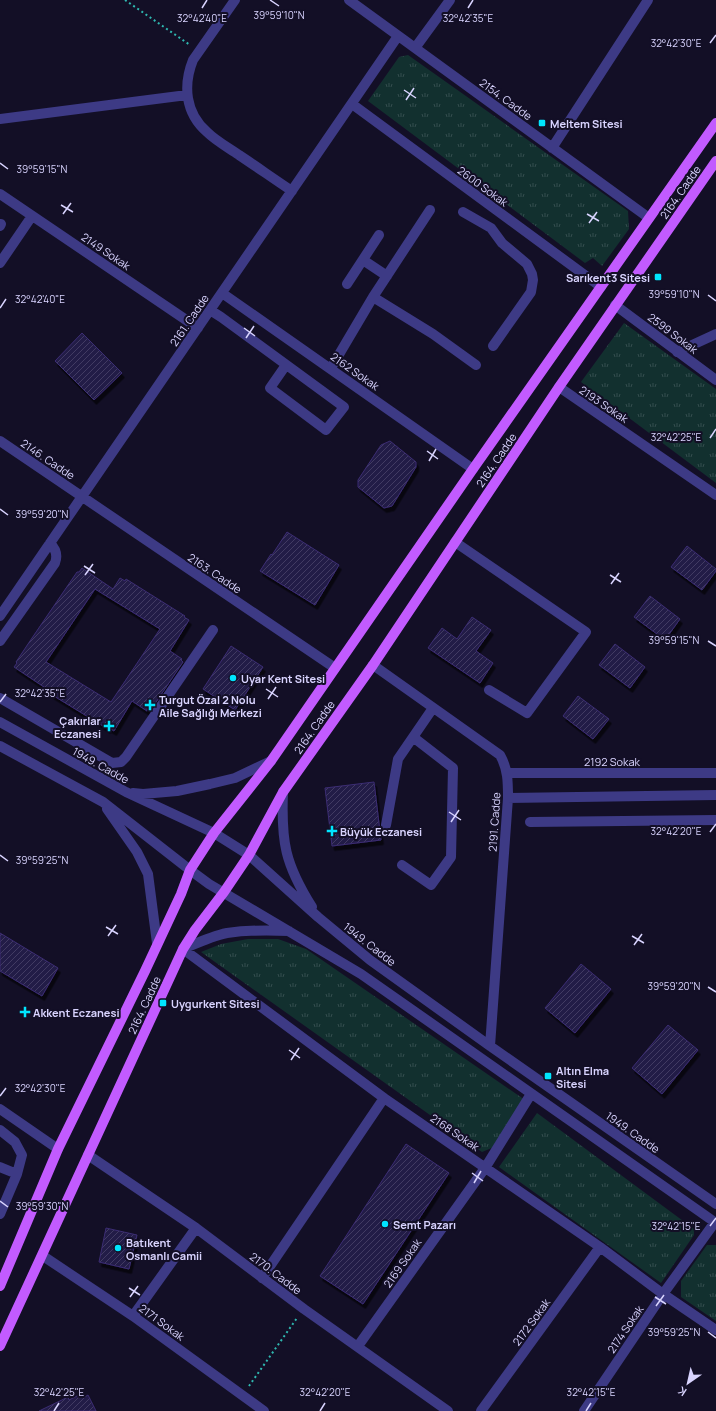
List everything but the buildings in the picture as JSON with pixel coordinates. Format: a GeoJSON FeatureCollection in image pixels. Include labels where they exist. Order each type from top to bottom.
{"type":"FeatureCollection","features":[{"type":"Feature","properties":{"kind":"main road","name":"2164. Cadde"},"geometry":{"type":"LineString","coordinates":[[0,1286],[58,1149],[157,943],[190,870],[214,833],[271,761],[473,469],[716,123]]}},
{"type":"Feature","properties":{"kind":"main road","name":"2164. Cadde"},"geometry":{"type":"LineString","coordinates":[[0,1346],[43,1256],[183,949],[224,892],[248,855],[283,792],[373,665],[559,387],[716,161]]}},
{"type":"Feature","properties":{"kind":"street"},"geometry":{"type":"LineString","coordinates":[[235,0],[199,52],[190,68],[186,86],[192,112],[196,120],[207,133],[292,191]]}},
{"type":"Feature","properties":{"kind":"street","name":"2154. Cadde"},"geometry":{"type":"LineString","coordinates":[[349,0],[649,218]]}},
{"type":"Feature","properties":{"kind":"street"},"geometry":{"type":"LineString","coordinates":[[415,48],[450,0]]}},
{"type":"Feature","properties":{"kind":"street"},"geometry":{"type":"LineString","coordinates":[[552,148],[648,0]]}},
{"type":"Feature","properties":{"kind":"street","name":"2161. Cadde"},"geometry":{"type":"LineString","coordinates":[[0,616],[398,36]]}},
{"type":"Feature","properties":{"kind":"street"},"geometry":{"type":"LineString","coordinates":[[0,119],[187,95]]}},
{"type":"Feature","properties":{"kind":"street","name":"2600 Sokak"},"geometry":{"type":"LineString","coordinates":[[352,104],[601,287]]}},
{"type":"Feature","properties":{"kind":"street","name":"2149 Sokak"},"geometry":{"type":"LineString","coordinates":[[0,194],[198,328]]}},
{"type":"Feature","properties":{"kind":"street"},"geometry":{"type":"LineString","coordinates":[[331,368],[373,297],[430,210]]}},
{"type":"Feature","properties":{"kind":"street"},"geometry":{"type":"LineString","coordinates":[[463,212],[491,228],[502,243],[527,264],[532,274],[533,280],[531,292],[493,346]]}},
{"type":"Feature","properties":{"kind":"street"},"geometry":{"type":"LineString","coordinates":[[491,228],[501,214]]}},
{"type":"Feature","properties":{"kind":"street"},"geometry":{"type":"LineString","coordinates":[[0,263],[32,216]]}},
{"type":"Feature","properties":{"kind":"street"},"geometry":{"type":"LineString","coordinates":[[347,284],[379,235]]}},
{"type":"Feature","properties":{"kind":"street"},"geometry":{"type":"LineString","coordinates":[[363,260],[387,276]]}},
{"type":"Feature","properties":{"kind":"street","name":"2162 Sokak"},"geometry":{"type":"LineString","coordinates":[[222,293],[473,469]]}},
{"type":"Feature","properties":{"kind":"street"},"geometry":{"type":"LineString","coordinates":[[373,297],[433,334],[476,365]]}},
{"type":"Feature","properties":{"kind":"street","name":"2599 Sokak"},"geometry":{"type":"LineString","coordinates":[[615,305],[716,380]]}},
{"type":"Feature","properties":{"kind":"street"},"geometry":{"type":"LineString","coordinates":[[210,310],[286,364],[344,407],[326,430],[270,388],[286,364]]}},
{"type":"Feature","properties":{"kind":"street"},"geometry":{"type":"LineString","coordinates":[[677,352],[716,334]]}},
{"type":"Feature","properties":{"kind":"street","name":"2193 Sokak"},"geometry":{"type":"LineString","coordinates":[[559,387],[716,495]]}},
{"type":"Feature","properties":{"kind":"street","name":"2146. Cadde"},"geometry":{"type":"LineString","coordinates":[[0,441],[82,497]]}},
{"type":"Feature","properties":{"kind":"street","name":"2163. Cadde"},"geometry":{"type":"LineString","coordinates":[[82,497],[336,668]]}},
{"type":"Feature","properties":{"kind":"street"},"geometry":{"type":"LineString","coordinates":[[455,542],[586,632],[527,713],[488,690]]}},
{"type":"Feature","properties":{"kind":"street"},"geometry":{"type":"LineString","coordinates":[[0,641],[55,563],[57,554],[54,546],[50,543]]}},
{"type":"Feature","properties":{"kind":"street"},"geometry":{"type":"LineString","coordinates":[[0,698],[112,763],[121,762],[126,757],[212,630]]}},
{"type":"Feature","properties":{"kind":"street","name":"2191. Cadde"},"geometry":{"type":"LineString","coordinates":[[373,665],[500,755],[505,764],[507,773],[508,798],[490,1046]]}},
{"type":"Feature","properties":{"kind":"street"},"geometry":{"type":"LineString","coordinates":[[386,825],[398,759],[433,708]]}},
{"type":"Feature","properties":{"kind":"street","name":"1949. Cadde"},"geometry":{"type":"LineString","coordinates":[[0,722],[126,792],[214,833],[248,855],[318,917],[370,960],[716,1204]]}},
{"type":"Feature","properties":{"kind":"street"},"geometry":{"type":"LineString","coordinates":[[402,865],[431,885],[451,857],[453,768],[413,737]]}},
{"type":"Feature","properties":{"kind":"street"},"geometry":{"type":"LineString","coordinates":[[0,746],[103,802],[190,870],[361,974],[715,1222]]}},
{"type":"Feature","properties":{"kind":"street"},"geometry":{"type":"LineString","coordinates":[[126,792],[143,794],[177,791],[235,778],[271,761]]}},
{"type":"Feature","properties":{"kind":"street"},"geometry":{"type":"LineString","coordinates":[[103,780],[112,763]]}},
{"type":"Feature","properties":{"kind":"street","name":"2192 Sokak"},"geometry":{"type":"LineString","coordinates":[[507,773],[716,773]]}},
{"type":"Feature","properties":{"kind":"street"},"geometry":{"type":"LineString","coordinates":[[283,792],[282,818],[286,855],[294,876],[318,917]]}},
{"type":"Feature","properties":{"kind":"street"},"geometry":{"type":"LineString","coordinates":[[508,798],[716,795]]}},
{"type":"Feature","properties":{"kind":"street"},"geometry":{"type":"LineString","coordinates":[[103,802],[138,852],[148,874],[157,943]]}},
{"type":"Feature","properties":{"kind":"street"},"geometry":{"type":"LineString","coordinates":[[530,822],[716,820]]}},
{"type":"Feature","properties":{"kind":"street"},"geometry":{"type":"LineString","coordinates":[[183,949],[198,942],[226,933],[268,930],[290,931]]}},
{"type":"Feature","properties":{"kind":"street","name":"2168 Sokak"},"geometry":{"type":"LineString","coordinates":[[183,949],[384,1098],[600,1247],[663,1294],[716,1330]]}},
{"type":"Feature","properties":{"kind":"street","name":"2169 Sokak"},"geometry":{"type":"LineString","coordinates":[[358,1346],[485,1168],[531,1094]]}},
{"type":"Feature","properties":{"kind":"street"},"geometry":{"type":"LineString","coordinates":[[262,1278],[384,1098]]}},
{"type":"Feature","properties":{"kind":"street"},"geometry":{"type":"LineString","coordinates":[[0,1109],[58,1149]]}},
{"type":"Feature","properties":{"kind":"street"},"geometry":{"type":"LineString","coordinates":[[0,1130],[15,1142],[22,1155],[17,1174],[0,1214]]}},
{"type":"Feature","properties":{"kind":"street","name":"2170. Cadde"},"geometry":{"type":"LineString","coordinates":[[88,1155],[196,1228],[304,1309],[448,1411]]}},
{"type":"Feature","properties":{"kind":"street"},"geometry":{"type":"LineString","coordinates":[[0,1167],[17,1174]]}},
{"type":"Feature","properties":{"kind":"street","name":"2174 Sokak"},"geometry":{"type":"LineString","coordinates":[[584,1411],[663,1294],[715,1222]]}},
{"type":"Feature","properties":{"kind":"street"},"geometry":{"type":"LineString","coordinates":[[134,1316],[196,1228]]}},
{"type":"Feature","properties":{"kind":"street","name":"2172 Sokak"},"geometry":{"type":"LineString","coordinates":[[480,1411],[600,1247]]}},
{"type":"Feature","properties":{"kind":"street","name":"2171 Sokak"},"geometry":{"type":"LineString","coordinates":[[43,1256],[134,1316],[264,1411]]}},
{"type":"Feature","properties":{"kind":"path"},"geometry":{"type":"LineString","coordinates":[[125,0],[199,52]]}},
{"type":"Feature","properties":{"kind":"path"},"geometry":{"type":"LineString","coordinates":[[242,1395],[304,1309]]}},
{"type":"Feature","properties":{"kind":"green space"},"geometry":{"type":"Polygon","coordinates":[[[408,55],[628,211],[629,229],[602,266],[593,258],[585,263],[368,101],[399,57],[408,55]]]}},
{"type":"Feature","properties":{"kind":"green space"},"geometry":{"type":"Polygon","coordinates":[[[624,323],[716,389],[716,483],[581,382],[624,323]]]}},
{"type":"Feature","properties":{"kind":"green space"},"geometry":{"type":"Polygon","coordinates":[[[248,939],[278,939],[306,949],[525,1100],[494,1147],[482,1152],[201,952],[221,944],[248,939]]]}},
{"type":"Feature","properties":{"kind":"green space"},"geometry":{"type":"Polygon","coordinates":[[[537,1113],[694,1229],[694,1235],[661,1283],[499,1167],[537,1113]]]}},
{"type":"Feature","properties":{"kind":"green space"},"geometry":{"type":"Polygon","coordinates":[[[707,1245],[716,1245],[716,1321],[681,1297],[681,1281],[707,1245]]]}},
{"type":"Feature","properties":{"kind":"place","name":"Meltem Sitesi"},"geometry":{"type":"Point","coordinates":[542,123]}},
{"type":"Feature","properties":{"kind":"place","name":"Sarıkent3 Sitesi"},"geometry":{"type":"Point","coordinates":[658,277]}},
{"type":"Feature","properties":{"kind":"place","name":"Uyar Kent Sitesi"},"geometry":{"type":"Point","coordinates":[233,678]}},
{"type":"Feature","properties":{"kind":"place","name":"Turgut Özal 2 Nolu Aile Sağlığı Merkezi"},"geometry":{"type":"Point","coordinates":[150,705]}},
{"type":"Feature","properties":{"kind":"place","name":"Çakırlar Eczanesi"},"geometry":{"type":"Point","coordinates":[109,726]}},
{"type":"Feature","properties":{"kind":"place","name":"Büyük Eczanesi"},"geometry":{"type":"Point","coordinates":[332,831]}},
{"type":"Feature","properties":{"kind":"place","name":"Uygurkent Sitesi"},"geometry":{"type":"Point","coordinates":[163,1003]}},
{"type":"Feature","properties":{"kind":"place","name":"Akkent Eczanesi"},"geometry":{"type":"Point","coordinates":[25,1012]}},
{"type":"Feature","properties":{"kind":"place","name":"Altın Elma Sitesi"},"geometry":{"type":"Point","coordinates":[548,1076]}},
{"type":"Feature","properties":{"kind":"place","name":"Semt Pazarı"},"geometry":{"type":"Point","coordinates":[385,1224]}},
{"type":"Feature","properties":{"kind":"place","name":"Batıkent Osmanlı Camii"},"geometry":{"type":"Point","coordinates":[118,1248]}}]}
